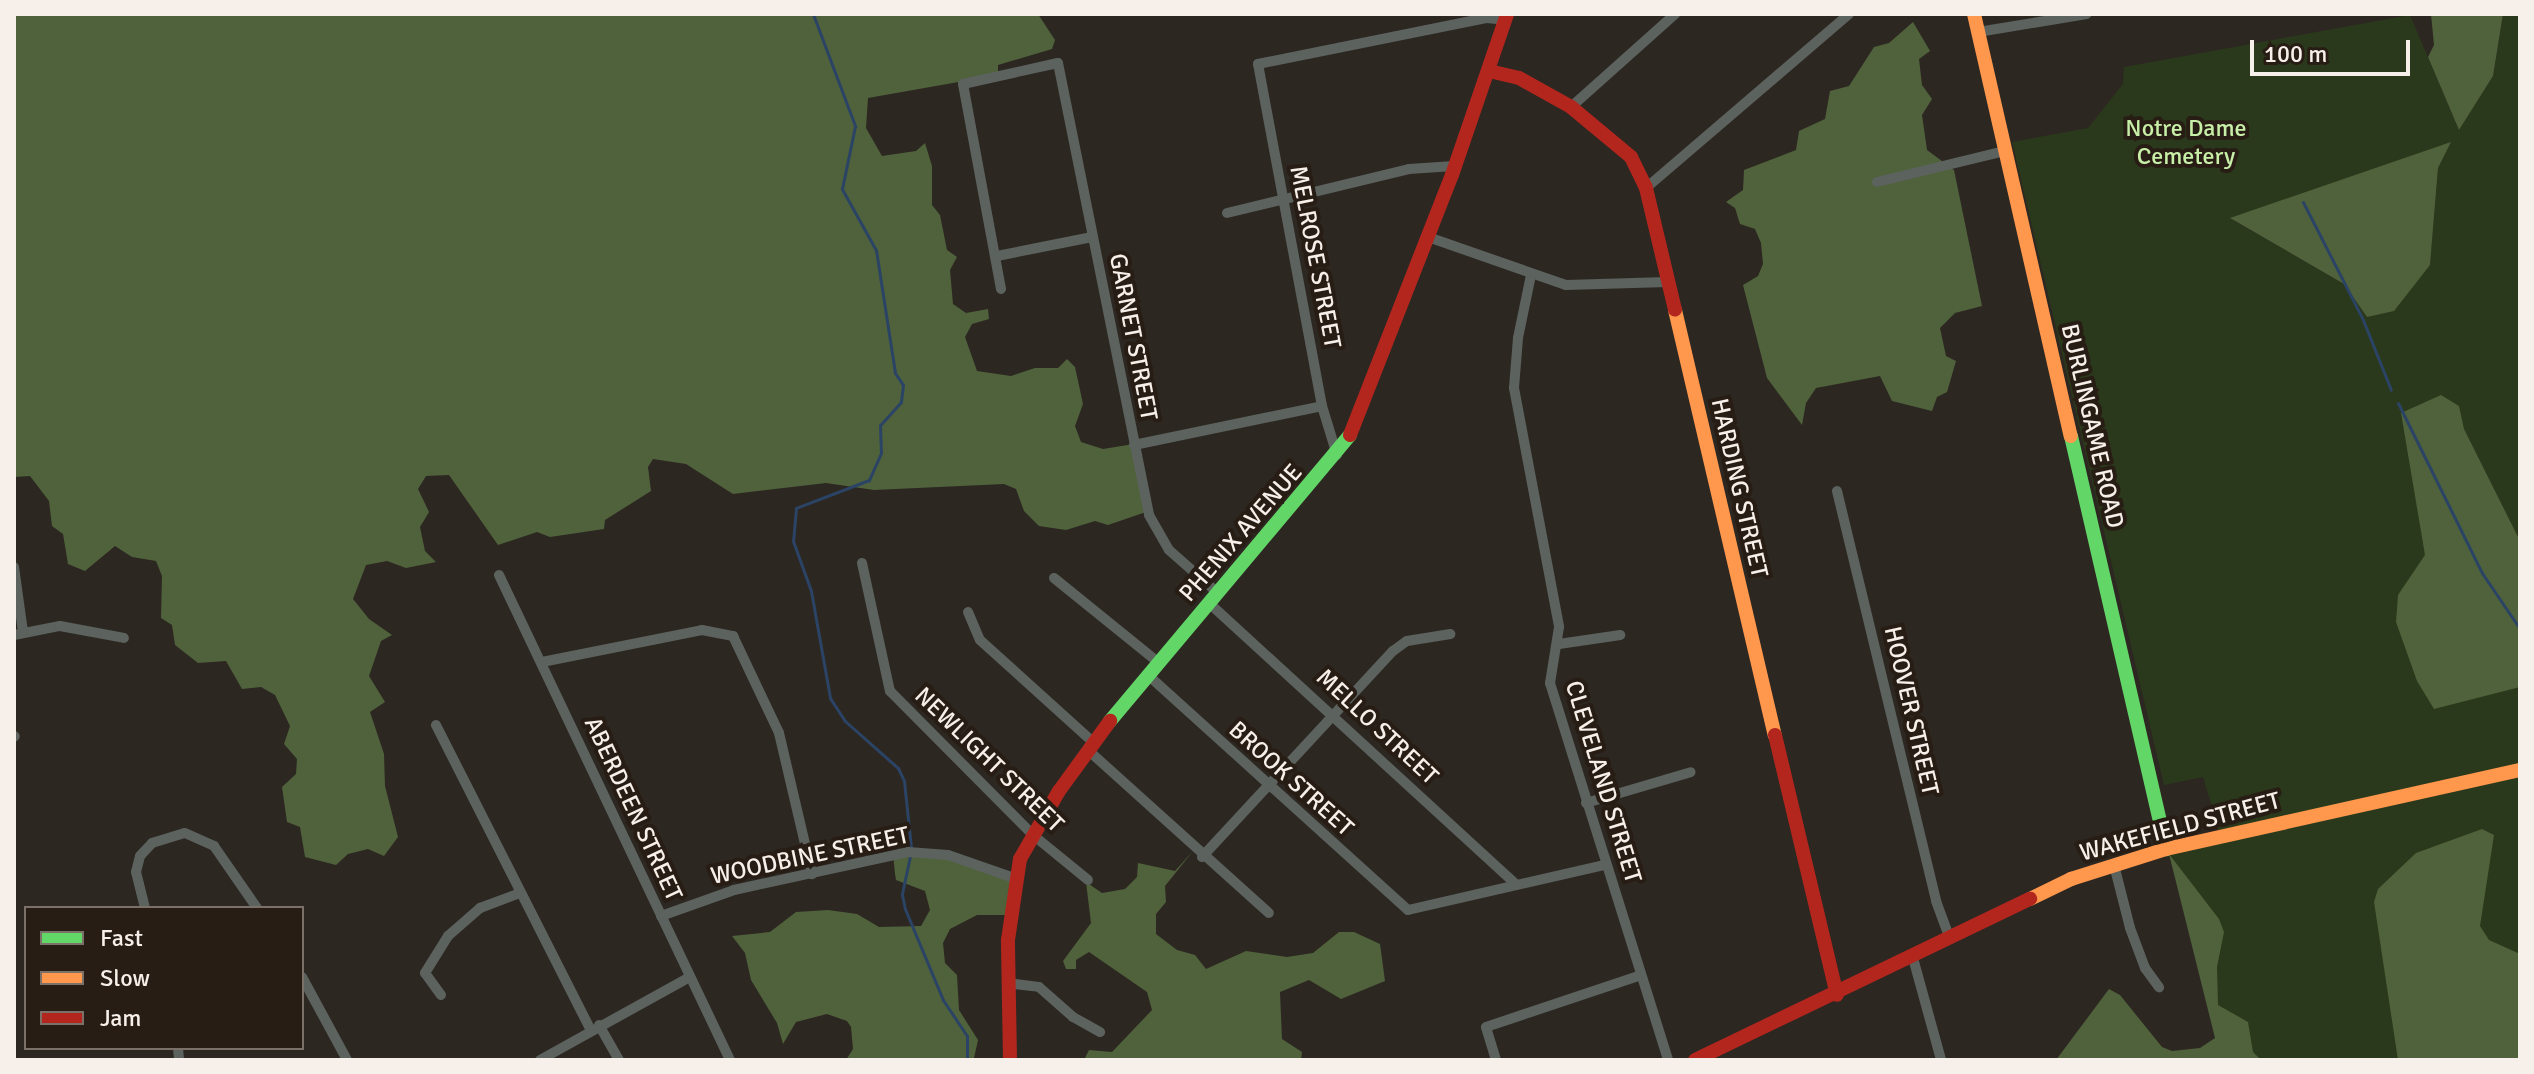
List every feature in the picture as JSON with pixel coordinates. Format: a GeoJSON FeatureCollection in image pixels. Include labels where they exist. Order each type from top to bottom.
{"type":"FeatureCollection","features":[{"type":"Feature","properties":{"kind":"street"},"geometry":{"type":"LineString","coordinates":[[1571,107],[1675,14]]}},
{"type":"Feature","properties":{"kind":"street"},"geometry":{"type":"LineString","coordinates":[[1646,188],[1849,14]]}},
{"type":"Feature","properties":{"kind":"street","name":"BURLINGAME ROAD"},"geometry":{"type":"LineString","coordinates":[[1974,14],[2166,849]]}},
{"type":"Feature","properties":{"kind":"street"},"geometry":{"type":"LineString","coordinates":[[1978,32],[2087,14]]}},
{"type":"Feature","properties":{"kind":"street","name":"MELROSE STREET"},"geometry":{"type":"LineString","coordinates":[[1337,455],[1322,406],[1258,64],[1487,18],[1506,17]]}},
{"type":"Feature","properties":{"kind":"street","name":"PHENIX AVENUE"},"geometry":{"type":"LineString","coordinates":[[1010,1060],[1007,983],[1014,878],[1033,835],[1092,747],[1159,663],[1337,455],[1368,395],[1489,71],[1506,17]]}},
{"type":"Feature","properties":{"kind":"street","name":"GARNET STREET"},"geometry":{"type":"LineString","coordinates":[[997,256],[963,84],[1058,63],[1134,445],[1158,536],[1214,598]]}},
{"type":"Feature","properties":{"kind":"street","name":"HARDING STREET"},"geometry":{"type":"LineString","coordinates":[[1489,71],[1519,78],[1571,107],[1631,157],[1646,188],[1837,995]]}},
{"type":"Feature","properties":{"kind":"street"},"geometry":{"type":"LineString","coordinates":[[1877,182],[2005,151]]}},
{"type":"Feature","properties":{"kind":"street"},"geometry":{"type":"LineString","coordinates":[[1227,213],[1409,169],[1454,166]]}},
{"type":"Feature","properties":{"kind":"street"},"geometry":{"type":"LineString","coordinates":[[1001,289],[997,256],[1092,237]]}},
{"type":"Feature","properties":{"kind":"street"},"geometry":{"type":"LineString","coordinates":[[1428,237],[1531,275],[1579,287],[1667,282]]}},
{"type":"Feature","properties":{"kind":"street","name":"CLEVELAND STREET"},"geometry":{"type":"LineString","coordinates":[[1531,275],[1518,338],[1514,388],[1559,644],[1550,683],[1638,976],[1668,1060]]}},
{"type":"Feature","properties":{"kind":"street"},"geometry":{"type":"LineString","coordinates":[[1134,445],[1322,406]]}},
{"type":"Feature","properties":{"kind":"street","name":"HOOVER STREET"},"geometry":{"type":"LineString","coordinates":[[1837,491],[1936,901],[1950,939]]}},
{"type":"Feature","properties":{"kind":"street","name":"NEWLIGHT STREET"},"geometry":{"type":"LineString","coordinates":[[862,563],[890,691],[1033,835],[1088,880]]}},
{"type":"Feature","properties":{"kind":"street"},"geometry":{"type":"LineString","coordinates":[[14,567],[18,634],[60,626],[124,638]]}},
{"type":"Feature","properties":{"kind":"street","name":"ABERDEEN STREET"},"geometry":{"type":"LineString","coordinates":[[499,575],[688,978],[730,1060]]}},
{"type":"Feature","properties":{"kind":"street"},"geometry":{"type":"LineString","coordinates":[[1054,578],[1159,663]]}},
{"type":"Feature","properties":{"kind":"street","name":"MELLO STREET"},"geometry":{"type":"LineString","coordinates":[[1214,598],[1334,715],[1515,883]]}},
{"type":"Feature","properties":{"kind":"street"},"geometry":{"type":"LineString","coordinates":[[968,612],[980,640],[1202,857],[1269,913]]}},
{"type":"Feature","properties":{"kind":"street"},"geometry":{"type":"LineString","coordinates":[[542,662],[715,630],[733,636],[741,646],[791,771],[812,874]]}},
{"type":"Feature","properties":{"kind":"street"},"geometry":{"type":"LineString","coordinates":[[1202,857],[1402,644],[1450,634]]}},
{"type":"Feature","properties":{"kind":"street"},"geometry":{"type":"LineString","coordinates":[[1559,644],[1620,635]]}},
{"type":"Feature","properties":{"kind":"street","name":"BROOK STREET"},"geometry":{"type":"LineString","coordinates":[[1149,676],[1408,910],[1515,883]]}},
{"type":"Feature","properties":{"kind":"street"},"geometry":{"type":"LineString","coordinates":[[436,725],[520,893],[595,1028],[619,1060]]}},
{"type":"Feature","properties":{"kind":"street","name":"WAKEFIELD STREET"},"geometry":{"type":"LineString","coordinates":[[1695,1060],[1837,995],[2071,879],[2166,849],[2520,770]]}},
{"type":"Feature","properties":{"kind":"street"},"geometry":{"type":"LineString","coordinates":[[1586,803],[1691,772]]}},
{"type":"Feature","properties":{"kind":"street"},"geometry":{"type":"LineString","coordinates":[[144,906],[136,872],[145,851],[169,835],[185,833],[214,846],[256,906]]}},
{"type":"Feature","properties":{"kind":"street","name":"WOODBINE STREET"},"geometry":{"type":"LineString","coordinates":[[661,916],[706,897],[916,852],[948,855],[1014,878]]}},
{"type":"Feature","properties":{"kind":"street"},"geometry":{"type":"LineString","coordinates":[[1515,883],[1605,865]]}},
{"type":"Feature","properties":{"kind":"street"},"geometry":{"type":"LineString","coordinates":[[2114,865],[2135,941],[2159,987]]}},
{"type":"Feature","properties":{"kind":"street"},"geometry":{"type":"LineString","coordinates":[[441,995],[425,973],[448,936],[480,908],[520,893]]}},
{"type":"Feature","properties":{"kind":"street"},"geometry":{"type":"LineString","coordinates":[[1913,958],[1941,1060]]}},
{"type":"Feature","properties":{"kind":"street"},"geometry":{"type":"LineString","coordinates":[[1496,1060],[1486,1027],[1638,976]]}},
{"type":"Feature","properties":{"kind":"street"},"geometry":{"type":"LineString","coordinates":[[540,1060],[688,978]]}},
{"type":"Feature","properties":{"kind":"street"},"geometry":{"type":"LineString","coordinates":[[304,981],[347,1060]]}},
{"type":"Feature","properties":{"kind":"street"},"geometry":{"type":"LineString","coordinates":[[1007,983],[1039,987],[1073,1017],[1100,1032]]}},
{"type":"Feature","properties":{"kind":"green space"},"geometry":{"type":"Polygon","coordinates":[[[14,14],[1038,14],[1055,40],[1052,49],[998,65],[998,75],[868,98],[866,128],[882,156],[916,151],[925,143],[932,166],[932,205],[940,215],[947,250],[957,257],[950,270],[953,304],[966,313],[988,309],[989,319],[972,324],[965,337],[977,371],[1011,376],[1035,368],[1058,368],[1067,359],[1075,367],[1083,404],[1075,426],[1081,442],[1103,449],[1134,444],[1146,512],[1108,525],[1095,521],[1066,530],[1039,526],[1024,511],[1016,489],[1004,484],[874,490],[826,483],[733,494],[686,464],[653,459],[648,467],[651,491],[605,520],[604,529],[550,537],[537,532],[498,545],[449,475],[426,476],[418,489],[429,512],[420,527],[425,551],[436,562],[406,568],[387,561],[366,565],[353,599],[369,619],[392,635],[381,641],[369,676],[385,702],[370,712],[384,754],[385,786],[398,837],[384,856],[368,849],[348,854],[336,865],[305,857],[300,827],[287,822],[282,787],[296,774],[297,759],[284,744],[290,726],[275,695],[261,687],[242,689],[226,661],[198,663],[175,645],[172,625],[161,618],[162,576],[156,561],[132,557],[115,546],[85,571],[68,564],[63,534],[52,526],[49,501],[30,476],[14,477],[14,14]]]}},
{"type":"Feature","properties":{"kind":"green space"},"geometry":{"type":"Polygon","coordinates":[[[2431,14],[2503,14],[2493,76],[2459,130],[2428,57],[2434,45],[2431,14]]]}},
{"type":"Feature","properties":{"kind":"green space","name":"Notre Dame Cemetery"},"geometry":{"type":"Polygon","coordinates":[[[2503,14],[2520,14],[2520,1060],[2231,1060],[2209,1005],[2169,854],[2221,843],[2217,823],[2203,777],[2164,785],[2012,142],[2088,128],[2123,84],[2124,67],[2410,15],[2459,130],[2493,76],[2503,14]],[[2450,143],[2231,219],[2344,284],[2367,317],[2430,265],[2438,168],[2450,143]]]}},
{"type":"Feature","properties":{"kind":"green space"},"geometry":{"type":"Polygon","coordinates":[[[1913,22],[1930,51],[1919,59],[1922,85],[1932,99],[1922,115],[1927,150],[1954,170],[1982,306],[1955,313],[1940,328],[1946,356],[1956,361],[1947,392],[1937,397],[1932,411],[1892,401],[1880,376],[1816,388],[1806,403],[1802,425],[1767,378],[1743,285],[1758,276],[1763,264],[1761,243],[1755,229],[1740,224],[1735,208],[1726,202],[1743,190],[1744,170],[1796,150],[1799,131],[1825,119],[1830,91],[1849,86],[1874,47],[1889,43],[1913,22]]]}},
{"type":"Feature","properties":{"kind":"green space"},"geometry":{"type":"Polygon","coordinates":[[[2451,142],[2438,168],[2430,265],[2394,311],[2367,317],[2344,284],[2230,218],[2451,142]]]}},
{"type":"Feature","properties":{"kind":"green space"},"geometry":{"type":"Polygon","coordinates":[[[2441,395],[2459,406],[2464,429],[2520,541],[2520,687],[2434,709],[2417,681],[2396,622],[2398,595],[2425,555],[2401,413],[2441,395]]]}},
{"type":"Feature","properties":{"kind":"green space"},"geometry":{"type":"Polygon","coordinates":[[[2482,829],[2494,835],[2480,926],[2489,940],[2520,954],[2520,1060],[2398,1060],[2374,902],[2378,889],[2416,853],[2482,829]]]}},
{"type":"Feature","properties":{"kind":"green space"},"geometry":{"type":"Polygon","coordinates":[[[911,850],[1012,875],[1009,915],[977,915],[950,929],[943,943],[945,963],[957,975],[959,1010],[978,1040],[974,1058],[846,1060],[853,1049],[851,1027],[847,1021],[827,1014],[796,1022],[783,1044],[777,1023],[751,980],[745,953],[732,936],[770,932],[796,912],[828,910],[857,914],[879,927],[921,926],[930,910],[925,891],[896,880],[895,874],[893,854],[911,850]]]}},
{"type":"Feature","properties":{"kind":"green space"},"geometry":{"type":"Polygon","coordinates":[[[1193,851],[1165,886],[1166,902],[1156,914],[1156,934],[1177,950],[1195,955],[1206,969],[1246,951],[1287,957],[1313,953],[1339,932],[1354,932],[1380,944],[1385,981],[1341,999],[1309,980],[1280,992],[1282,1039],[1302,1052],[1301,1060],[1084,1060],[1089,1050],[1112,1052],[1152,1010],[1147,992],[1089,952],[1076,960],[1076,969],[1066,969],[1063,961],[1091,923],[1086,882],[1102,893],[1125,889],[1137,877],[1138,863],[1175,871],[1193,851]]]}},
{"type":"Feature","properties":{"kind":"green space"},"geometry":{"type":"Polygon","coordinates":[[[2169,854],[2219,919],[2224,932],[2217,967],[2218,1005],[2248,1022],[2253,1052],[2261,1060],[2056,1060],[2109,989],[2120,995],[2162,1047],[2172,1051],[2200,1048],[2215,1038],[2169,854]]]}},
{"type":"Feature","properties":{"kind":"waterway"},"geometry":{"type":"LineString","coordinates":[[813,14],[855,126],[842,189],[876,250],[895,373],[903,385],[901,402],[880,425],[881,453],[869,480],[796,508],[793,541],[811,591],[830,698],[845,721],[898,768],[904,781],[911,848]]}},
{"type":"Feature","properties":{"kind":"waterway"},"geometry":{"type":"LineString","coordinates":[[2303,202],[2363,320],[2391,390]]}},
{"type":"Feature","properties":{"kind":"waterway"},"geometry":{"type":"LineString","coordinates":[[2398,403],[2482,573],[2520,629]]}},
{"type":"Feature","properties":{"kind":"waterway"},"geometry":{"type":"LineString","coordinates":[[910,856],[902,895],[905,909],[943,1000],[967,1036],[967,1060]]}},
{"type":"Feature","properties":{"kind":"traffic: fast"},"geometry":{"type":"LineString","coordinates":[[1110,721],[1350,435]]}},
{"type":"Feature","properties":{"kind":"traffic: fast"},"geometry":{"type":"LineString","coordinates":[[2071,436],[2166,849]]}},
{"type":"Feature","properties":{"kind":"traffic: slow"},"geometry":{"type":"LineString","coordinates":[[1974,14],[2071,436]]}},
{"type":"Feature","properties":{"kind":"traffic: slow"},"geometry":{"type":"LineString","coordinates":[[1675,310],[1775,735]]}},
{"type":"Feature","properties":{"kind":"traffic: slow"},"geometry":{"type":"LineString","coordinates":[[2030,899],[2071,879],[2166,849],[2520,770]]}},
{"type":"Feature","properties":{"kind":"traffic: jam"},"geometry":{"type":"LineString","coordinates":[[1350,435],[1452,175],[1507,14]]}},
{"type":"Feature","properties":{"kind":"traffic: jam"},"geometry":{"type":"LineString","coordinates":[[1489,71],[1519,78],[1571,107],[1631,157],[1646,188],[1675,310]]}},
{"type":"Feature","properties":{"kind":"traffic: jam"},"geometry":{"type":"LineString","coordinates":[[1010,1060],[1008,940],[1020,859],[1059,791],[1110,721]]}},
{"type":"Feature","properties":{"kind":"traffic: jam"},"geometry":{"type":"LineString","coordinates":[[1775,735],[1837,995]]}},
{"type":"Feature","properties":{"kind":"traffic: jam"},"geometry":{"type":"LineString","coordinates":[[1695,1060],[2030,899]]}}]}
